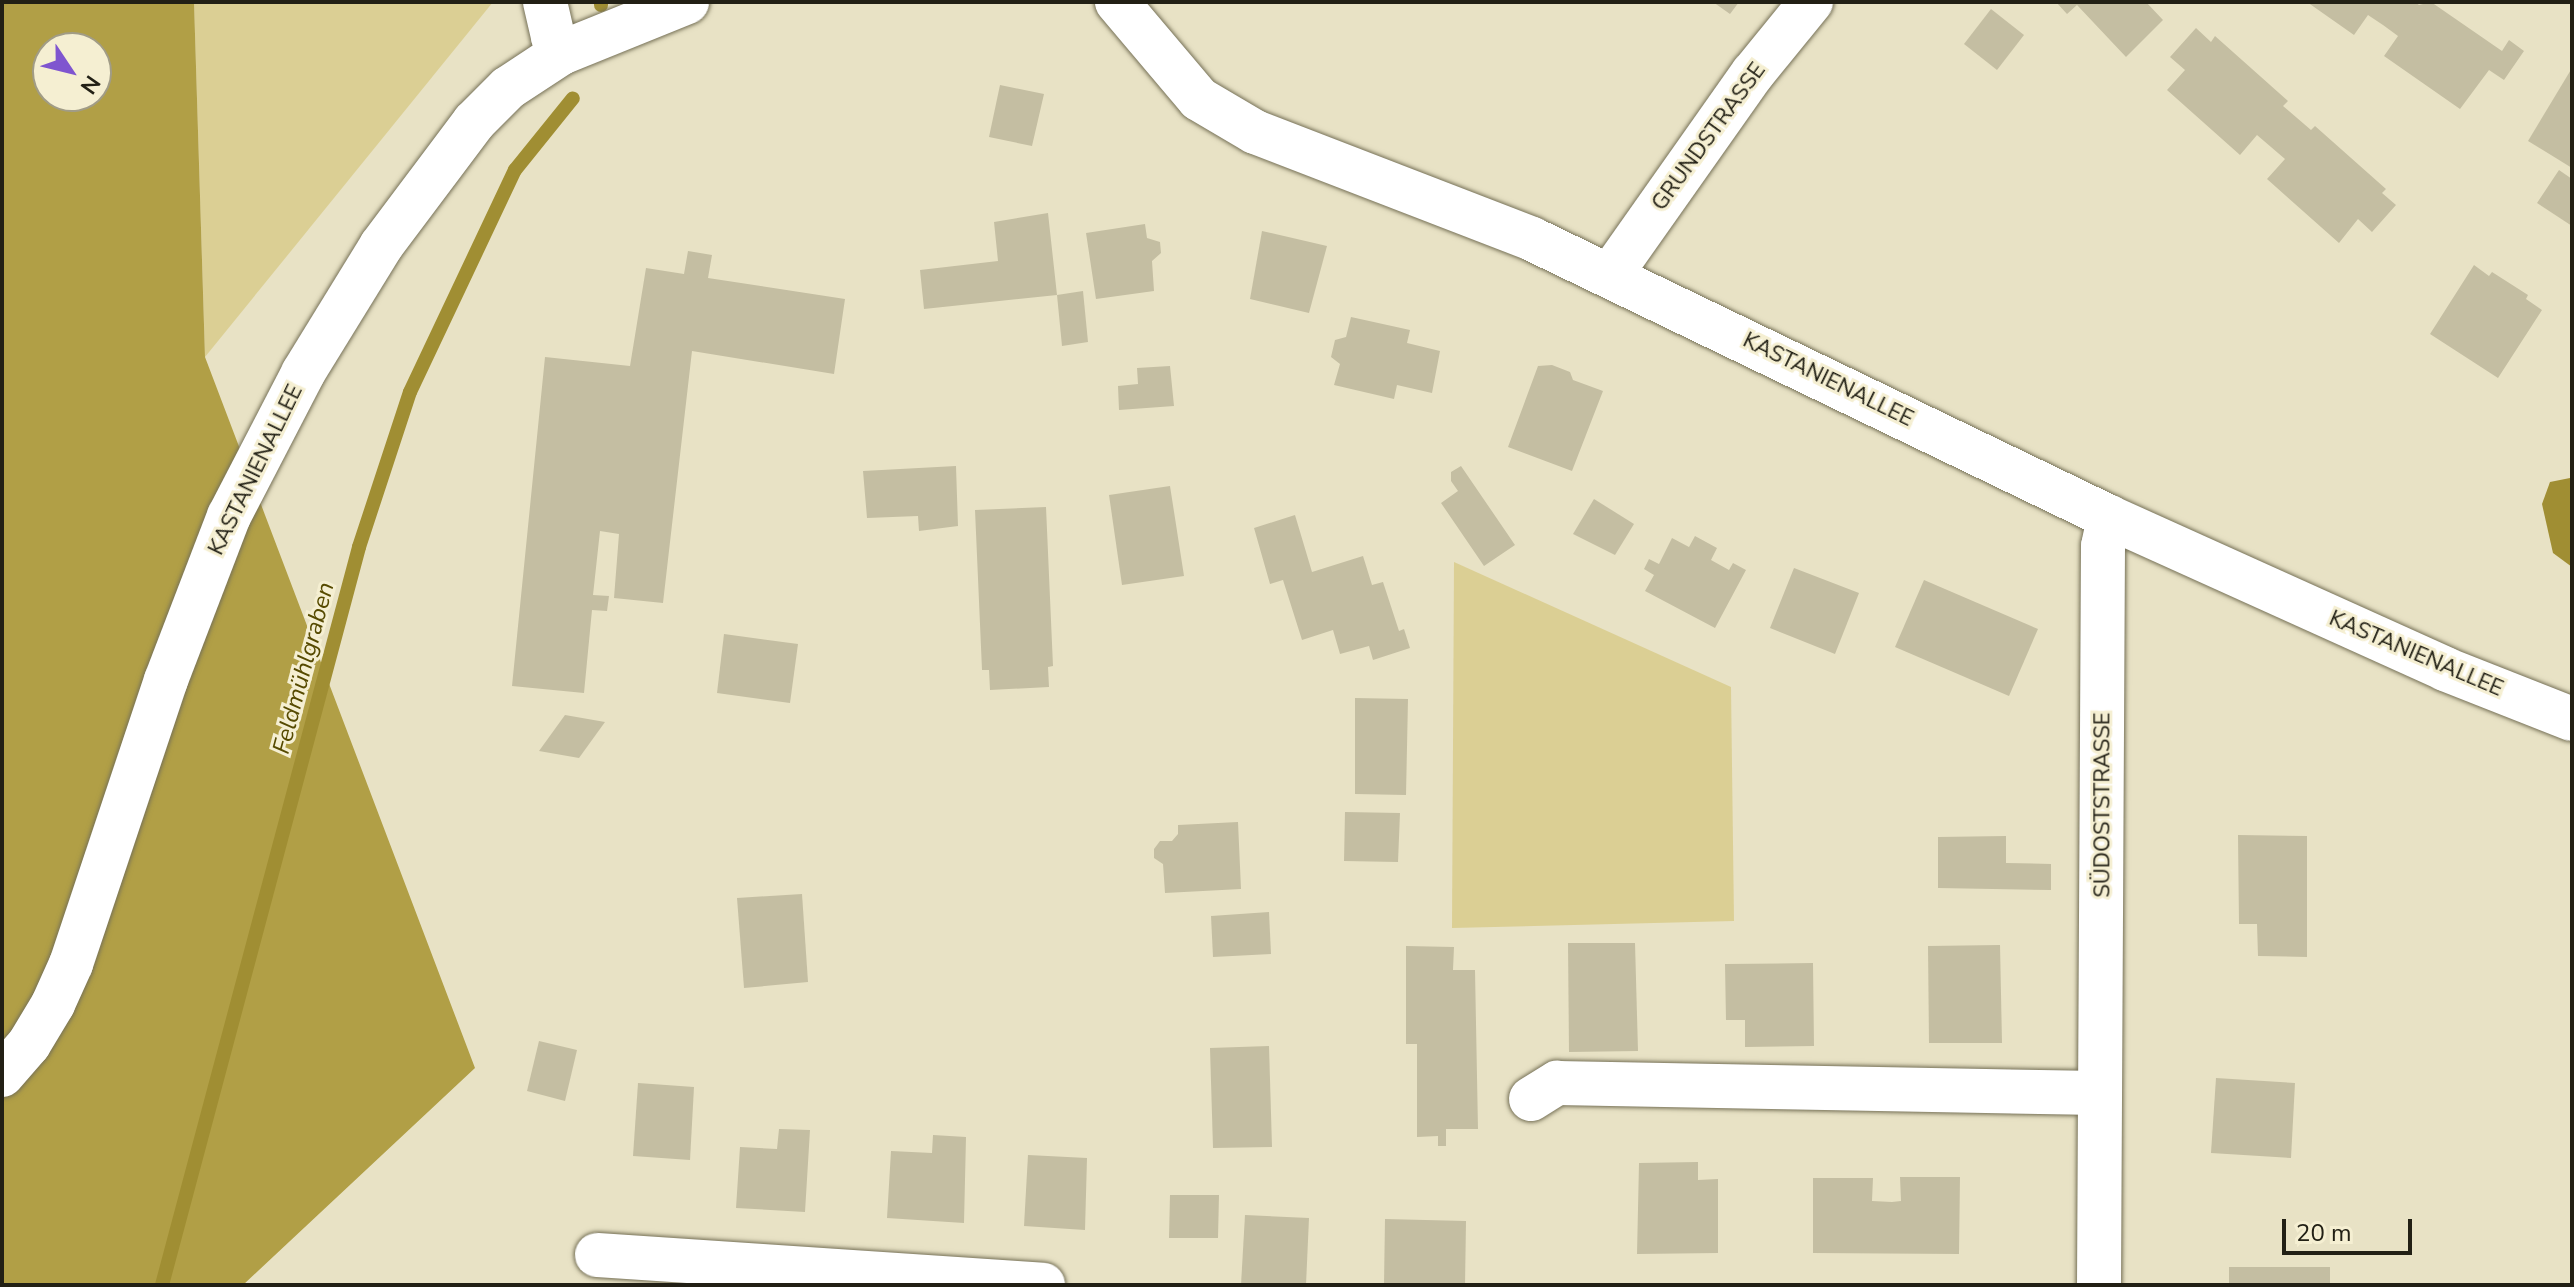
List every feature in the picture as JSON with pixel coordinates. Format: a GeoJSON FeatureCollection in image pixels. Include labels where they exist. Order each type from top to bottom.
{"type":"FeatureCollection","features":[{"type":"Feature","properties":{"kind":"street"},"geometry":{"type":"LineString","coordinates":[[545,2],[561,53]]}},
{"type":"Feature","properties":{"kind":"street","name":"KASTANIENALLEE"},"geometry":{"type":"LineString","coordinates":[[2,1075],[29,1044],[53,1004],[71,964],[166,680],[229,516],[303,373],[381,246],[436,169],[474,122],[508,88],[561,53],[687,2]]}},
{"type":"Feature","properties":{"kind":"street","name":"KASTANIENALLEE"},"geometry":{"type":"LineString","coordinates":[[1117,2],[1176,75],[1218,113],[1255,132],[1397,184],[1611,274],[2109,517],[2445,669],[2572,719]]}},
{"type":"Feature","properties":{"kind":"street","name":"GRUNDSTRASSE"},"geometry":{"type":"LineString","coordinates":[[1611,274],[1753,73],[1811,2]]}},
{"type":"Feature","properties":{"kind":"street","name":"SÜDOSTSTRASSE"},"geometry":{"type":"LineString","coordinates":[[2099,1285],[2103,546],[2109,517]]}},
{"type":"Feature","properties":{"kind":"street"},"geometry":{"type":"LineString","coordinates":[[1531,1099],[1557,1083],[2099,1093]]}},
{"type":"Feature","properties":{"kind":"street"},"geometry":{"type":"LineString","coordinates":[[597,1255],[1043,1285]]}},
{"type":"Feature","properties":{"kind":"shaded area"},"geometry":{"type":"Polygon","coordinates":[[[2,2],[194,2],[205,357],[475,1068],[243,1285],[2,1285],[2,2]]]}},
{"type":"Feature","properties":{"kind":"shaded area"},"geometry":{"type":"Polygon","coordinates":[[[194,2],[493,2],[205,357],[194,2]]]}},
{"type":"Feature","properties":{"kind":"shaded area"},"geometry":{"type":"Polygon","coordinates":[[[2570,478],[2572,567],[2553,553],[2542,504],[2550,482],[2570,478]]]}},
{"type":"Feature","properties":{"kind":"shaded area"},"geometry":{"type":"Polygon","coordinates":[[[1454,562],[1731,687],[1734,921],[1452,928],[1454,562]]]}},
{"type":"Feature","properties":{"kind":"building"},"geometry":{"type":"Polygon","coordinates":[[[1713,2],[1739,2],[1730,14],[1713,2]]]}},
{"type":"Feature","properties":{"kind":"building"},"geometry":{"type":"Polygon","coordinates":[[[2056,2],[2146,2],[2163,20],[2126,57],[2077,5],[2067,14],[2056,2]]]}},
{"type":"Feature","properties":{"kind":"building"},"geometry":{"type":"Polygon","coordinates":[[[2307,2],[2415,2],[2419,5],[2431,2],[2502,51],[2509,40],[2524,51],[2504,80],[2489,70],[2460,109],[2384,56],[2398,36],[2383,25],[2368,15],[2354,35],[2307,2]]]}},
{"type":"Feature","properties":{"kind":"building"},"geometry":{"type":"Polygon","coordinates":[[[1991,9],[2024,35],[1997,70],[1964,44],[1991,9]]]}},
{"type":"Feature","properties":{"kind":"building"},"geometry":{"type":"Polygon","coordinates":[[[2196,28],[2211,42],[2215,36],[2288,101],[2283,106],[2311,130],[2315,126],[2386,189],[2382,193],[2396,205],[2372,232],[2358,219],[2339,243],[2267,179],[2285,159],[2257,135],[2240,155],[2167,90],[2185,70],[2170,57],[2196,28]]]}},
{"type":"Feature","properties":{"kind":"building"},"geometry":{"type":"Polygon","coordinates":[[[2572,68],[2572,168],[2528,141],[2572,68]]]}},
{"type":"Feature","properties":{"kind":"building"},"geometry":{"type":"Polygon","coordinates":[[[1000,85],[1044,94],[1032,146],[989,137],[1000,85]]]}},
{"type":"Feature","properties":{"kind":"building"},"geometry":{"type":"Polygon","coordinates":[[[2559,170],[2572,179],[2572,226],[2537,203],[2559,170]]]}},
{"type":"Feature","properties":{"kind":"building"},"geometry":{"type":"Polygon","coordinates":[[[1048,213],[1057,295],[924,309],[920,270],[998,261],[994,222],[1048,213]]]}},
{"type":"Feature","properties":{"kind":"building"},"geometry":{"type":"Polygon","coordinates":[[[1145,224],[1147,238],[1160,242],[1161,253],[1152,261],[1154,291],[1096,299],[1086,233],[1145,224]]]}},
{"type":"Feature","properties":{"kind":"building"},"geometry":{"type":"Polygon","coordinates":[[[1262,231],[1327,246],[1309,313],[1250,299],[1262,231]]]}},
{"type":"Feature","properties":{"kind":"building"},"geometry":{"type":"Polygon","coordinates":[[[688,251],[712,255],[708,278],[845,299],[834,374],[692,351],[663,603],[614,598],[619,534],[600,531],[593,595],[609,596],[607,611],[592,610],[584,693],[512,686],[545,357],[630,366],[646,268],[684,274],[688,251]]]}},
{"type":"Feature","properties":{"kind":"building"},"geometry":{"type":"Polygon","coordinates":[[[2474,265],[2489,276],[2492,272],[2528,295],[2526,299],[2542,310],[2498,378],[2430,334],[2474,265]]]}},
{"type":"Feature","properties":{"kind":"building"},"geometry":{"type":"Polygon","coordinates":[[[1083,291],[1088,342],[1062,346],[1057,295],[1083,291]]]}},
{"type":"Feature","properties":{"kind":"building"},"geometry":{"type":"Polygon","coordinates":[[[1351,317],[1410,330],[1407,343],[1440,351],[1432,393],[1397,385],[1394,399],[1334,385],[1340,364],[1331,357],[1335,340],[1346,337],[1351,317]]]}},
{"type":"Feature","properties":{"kind":"building"},"geometry":{"type":"Polygon","coordinates":[[[1552,365],[1570,372],[1573,380],[1603,391],[1572,471],[1508,447],[1538,366],[1552,365]]]}},
{"type":"Feature","properties":{"kind":"building"},"geometry":{"type":"Polygon","coordinates":[[[1170,366],[1174,406],[1119,410],[1118,386],[1138,384],[1137,368],[1170,366]]]}},
{"type":"Feature","properties":{"kind":"building"},"geometry":{"type":"Polygon","coordinates":[[[956,466],[958,526],[919,531],[918,516],[867,518],[863,471],[956,466]]]}},
{"type":"Feature","properties":{"kind":"building"},"geometry":{"type":"Polygon","coordinates":[[[1461,466],[1515,545],[1484,566],[1441,503],[1458,491],[1451,481],[1451,472],[1461,466]]]}},
{"type":"Feature","properties":{"kind":"building"},"geometry":{"type":"Polygon","coordinates":[[[1170,486],[1184,576],[1122,585],[1109,495],[1170,486]]]}},
{"type":"Feature","properties":{"kind":"building"},"geometry":{"type":"Polygon","coordinates":[[[1594,499],[1634,524],[1615,555],[1573,534],[1594,499]]]}},
{"type":"Feature","properties":{"kind":"building"},"geometry":{"type":"Polygon","coordinates":[[[1046,507],[1053,666],[1048,667],[1049,687],[990,690],[989,670],[982,670],[975,510],[1046,507]]]}},
{"type":"Feature","properties":{"kind":"building"},"geometry":{"type":"Polygon","coordinates":[[[1295,515],[1312,572],[1363,556],[1372,585],[1383,582],[1399,631],[1404,629],[1410,648],[1373,660],[1369,646],[1340,654],[1333,630],[1302,640],[1283,580],[1270,584],[1254,528],[1295,515]]]}},
{"type":"Feature","properties":{"kind":"building"},"geometry":{"type":"Polygon","coordinates":[[[1695,536],[1717,548],[1711,560],[1729,570],[1733,563],[1746,570],[1715,628],[1645,591],[1654,575],[1644,569],[1649,559],[1659,564],[1672,538],[1689,547],[1695,536]]]}},
{"type":"Feature","properties":{"kind":"building"},"geometry":{"type":"Polygon","coordinates":[[[1794,568],[1859,593],[1835,654],[1770,628],[1794,568]]]}},
{"type":"Feature","properties":{"kind":"building"},"geometry":{"type":"Polygon","coordinates":[[[1924,580],[2038,629],[2009,696],[1895,647],[1924,580]]]}},
{"type":"Feature","properties":{"kind":"building"},"geometry":{"type":"Polygon","coordinates":[[[724,634],[798,644],[790,703],[717,693],[724,634]]]}},
{"type":"Feature","properties":{"kind":"building"},"geometry":{"type":"Polygon","coordinates":[[[1355,698],[1408,699],[1406,795],[1355,794],[1355,698]]]}},
{"type":"Feature","properties":{"kind":"building"},"geometry":{"type":"Polygon","coordinates":[[[565,715],[605,722],[579,758],[539,751],[565,715]]]}},
{"type":"Feature","properties":{"kind":"building"},"geometry":{"type":"Polygon","coordinates":[[[1345,812],[1400,813],[1398,862],[1344,861],[1345,812]]]}},
{"type":"Feature","properties":{"kind":"building"},"geometry":{"type":"Polygon","coordinates":[[[1238,822],[1241,889],[1165,893],[1163,864],[1154,858],[1154,849],[1160,841],[1172,841],[1178,834],[1178,825],[1238,822]]]}},
{"type":"Feature","properties":{"kind":"building"},"geometry":{"type":"Polygon","coordinates":[[[2238,835],[2307,836],[2307,957],[2258,956],[2257,924],[2239,924],[2238,835]]]}},
{"type":"Feature","properties":{"kind":"building"},"geometry":{"type":"Polygon","coordinates":[[[2006,836],[2006,863],[2051,864],[2051,890],[1938,888],[1938,837],[2006,836]]]}},
{"type":"Feature","properties":{"kind":"building"},"geometry":{"type":"Polygon","coordinates":[[[802,894],[808,982],[744,988],[737,898],[802,894]]]}},
{"type":"Feature","properties":{"kind":"building"},"geometry":{"type":"Polygon","coordinates":[[[1269,912],[1271,954],[1213,957],[1211,916],[1269,912]]]}},
{"type":"Feature","properties":{"kind":"building"},"geometry":{"type":"Polygon","coordinates":[[[1568,943],[1635,943],[1638,1051],[1569,1052],[1568,943]]]}},
{"type":"Feature","properties":{"kind":"building"},"geometry":{"type":"Polygon","coordinates":[[[2000,945],[2002,1043],[1929,1043],[1928,946],[2000,945]]]}},
{"type":"Feature","properties":{"kind":"building"},"geometry":{"type":"Polygon","coordinates":[[[1406,946],[1454,947],[1453,970],[1475,970],[1478,1129],[1446,1129],[1446,1146],[1438,1146],[1438,1136],[1417,1137],[1417,1044],[1406,1044],[1406,946]]]}},
{"type":"Feature","properties":{"kind":"building"},"geometry":{"type":"Polygon","coordinates":[[[1813,963],[1814,1046],[1745,1047],[1745,1020],[1726,1020],[1725,964],[1813,963]]]}},
{"type":"Feature","properties":{"kind":"building"},"geometry":{"type":"Polygon","coordinates":[[[539,1041],[577,1050],[565,1101],[527,1091],[539,1041]]]}},
{"type":"Feature","properties":{"kind":"building"},"geometry":{"type":"Polygon","coordinates":[[[1269,1046],[1272,1147],[1213,1148],[1210,1048],[1269,1046]]]}},
{"type":"Feature","properties":{"kind":"building"},"geometry":{"type":"Polygon","coordinates":[[[2216,1078],[2295,1083],[2291,1158],[2211,1153],[2216,1078]]]}},
{"type":"Feature","properties":{"kind":"building"},"geometry":{"type":"Polygon","coordinates":[[[638,1083],[694,1087],[690,1160],[633,1156],[638,1083]]]}},
{"type":"Feature","properties":{"kind":"building"},"geometry":{"type":"Polygon","coordinates":[[[779,1129],[810,1130],[805,1212],[736,1208],[740,1147],[777,1149],[779,1129]]]}},
{"type":"Feature","properties":{"kind":"building"},"geometry":{"type":"Polygon","coordinates":[[[933,1135],[966,1137],[964,1223],[887,1218],[891,1151],[932,1153],[933,1135]]]}},
{"type":"Feature","properties":{"kind":"building"},"geometry":{"type":"Polygon","coordinates":[[[1028,1155],[1087,1158],[1085,1230],[1024,1226],[1028,1155]]]}},
{"type":"Feature","properties":{"kind":"building"},"geometry":{"type":"Polygon","coordinates":[[[1698,1162],[1698,1180],[1718,1179],[1718,1253],[1637,1254],[1639,1163],[1698,1162]]]}},
{"type":"Feature","properties":{"kind":"building"},"geometry":{"type":"Polygon","coordinates":[[[1900,1177],[1960,1177],[1959,1254],[1813,1253],[1813,1178],[1873,1178],[1872,1201],[1892,1202],[1901,1201],[1900,1177]]]}},
{"type":"Feature","properties":{"kind":"building"},"geometry":{"type":"Polygon","coordinates":[[[1170,1195],[1219,1195],[1218,1238],[1169,1238],[1170,1195]]]}},
{"type":"Feature","properties":{"kind":"building"},"geometry":{"type":"Polygon","coordinates":[[[1245,1215],[1309,1218],[1306,1285],[1241,1285],[1245,1215]]]}},
{"type":"Feature","properties":{"kind":"building"},"geometry":{"type":"Polygon","coordinates":[[[1385,1219],[1466,1221],[1465,1285],[1384,1285],[1385,1219]]]}},
{"type":"Feature","properties":{"kind":"building"},"geometry":{"type":"Polygon","coordinates":[[[2229,1267],[2330,1267],[2330,1285],[2229,1285],[2229,1267]]]}},
{"type":"Feature","properties":{"kind":"waterway","name":"Feldmühlgraben"},"geometry":{"type":"LineString","coordinates":[[162,1285],[359,547],[410,392],[515,170],[573,98]]}}]}
